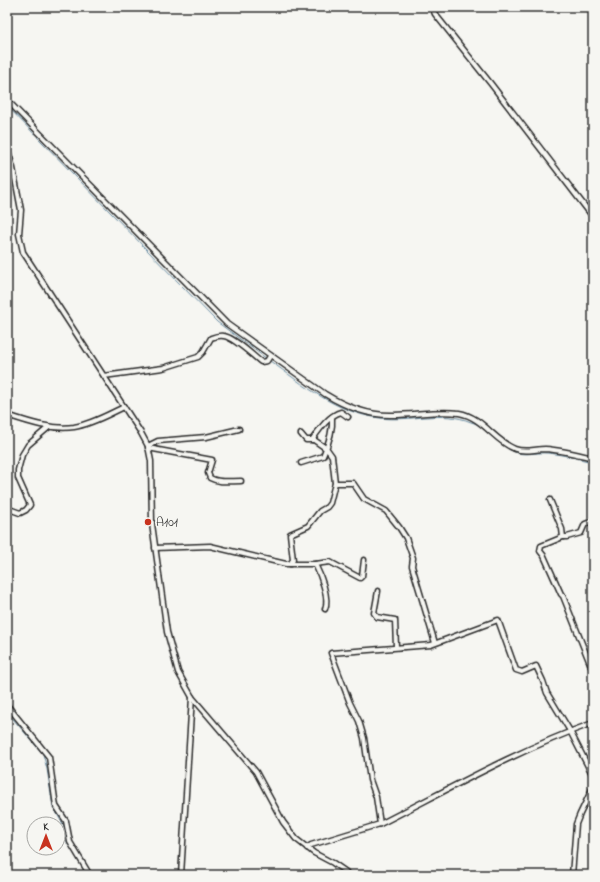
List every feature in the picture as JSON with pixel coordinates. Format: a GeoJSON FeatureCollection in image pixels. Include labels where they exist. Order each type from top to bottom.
{"type":"FeatureCollection","features":[{"type":"Feature","properties":{"kind":"street"},"geometry":{"type":"LineString","coordinates":[[432,7],[435,14],[593,217]]}},
{"type":"Feature","properties":{"kind":"street"},"geometry":{"type":"LineString","coordinates":[[7,100],[227,324],[269,358],[339,403],[373,414],[393,415],[446,412],[460,414],[481,423],[508,445],[520,451],[542,449],[557,450],[593,458]]}},
{"type":"Feature","properties":{"kind":"street"},"geometry":{"type":"LineString","coordinates":[[7,147],[13,168],[21,210],[19,234],[23,252],[124,407],[148,447],[151,461],[152,524],[167,632],[178,672],[192,697],[256,772],[283,822],[296,839],[314,853],[333,863],[348,875]]}},
{"type":"Feature","properties":{"kind":"street"},"geometry":{"type":"LineString","coordinates":[[104,376],[163,368],[198,357],[203,352],[211,338],[222,335],[249,351],[261,362],[269,358]]}},
{"type":"Feature","properties":{"kind":"street"},"geometry":{"type":"LineString","coordinates":[[7,414],[31,423],[49,426],[75,427],[124,407]]}},
{"type":"Feature","properties":{"kind":"street"},"geometry":{"type":"LineString","coordinates":[[312,440],[336,413],[341,412],[348,417]]}},
{"type":"Feature","properties":{"kind":"street"},"geometry":{"type":"LineString","coordinates":[[301,463],[323,456],[326,449],[332,417]]}},
{"type":"Feature","properties":{"kind":"street"},"geometry":{"type":"LineString","coordinates":[[7,509],[9,508],[20,512],[26,510],[30,505],[18,478],[18,470],[22,455],[28,444],[49,426]]}},
{"type":"Feature","properties":{"kind":"street"},"geometry":{"type":"LineString","coordinates":[[148,447],[158,441],[206,437],[238,429]]}},
{"type":"Feature","properties":{"kind":"street"},"geometry":{"type":"LineString","coordinates":[[290,564],[293,560],[290,534],[308,526],[320,512],[327,507],[330,503],[335,483],[332,456],[326,449],[312,440],[306,440],[301,434]]}},
{"type":"Feature","properties":{"kind":"street"},"geometry":{"type":"LineString","coordinates":[[148,447],[212,460],[208,473],[210,478],[214,481],[241,481]]}},
{"type":"Feature","properties":{"kind":"street"},"geometry":{"type":"LineString","coordinates":[[335,483],[353,483],[364,499],[386,511],[406,538],[413,558],[412,566],[435,643]]}},
{"type":"Feature","properties":{"kind":"street"},"geometry":{"type":"LineString","coordinates":[[550,500],[559,521],[563,537]]}},
{"type":"Feature","properties":{"kind":"street"},"geometry":{"type":"LineString","coordinates":[[593,521],[585,524],[581,533],[567,538],[563,537],[542,546],[540,551],[544,556],[560,594],[563,596],[586,657],[593,671]]}},
{"type":"Feature","properties":{"kind":"street"},"geometry":{"type":"LineString","coordinates":[[156,548],[210,546],[290,564],[315,564],[330,562],[360,578],[364,569],[364,560]]}},
{"type":"Feature","properties":{"kind":"street"},"geometry":{"type":"LineString","coordinates":[[315,564],[320,574],[326,599],[326,605],[324,608]]}},
{"type":"Feature","properties":{"kind":"street"},"geometry":{"type":"LineString","coordinates":[[378,591],[374,613],[377,617],[395,620],[396,647]]}},
{"type":"Feature","properties":{"kind":"street"},"geometry":{"type":"LineString","coordinates":[[380,824],[376,797],[370,780],[364,738],[359,721],[350,703],[331,652],[430,645],[498,620],[516,670],[522,672],[536,666],[543,680],[547,693],[570,731],[593,776]]}},
{"type":"Feature","properties":{"kind":"street"},"geometry":{"type":"LineString","coordinates":[[181,875],[192,697]]}},
{"type":"Feature","properties":{"kind":"street"},"geometry":{"type":"LineString","coordinates":[[7,705],[48,757],[56,806],[66,822],[70,842],[86,867],[88,872],[87,875]]}},
{"type":"Feature","properties":{"kind":"street"},"geometry":{"type":"LineString","coordinates":[[307,848],[310,845],[380,824],[527,750],[570,731],[593,723]]}},
{"type":"Feature","properties":{"kind":"street"},"geometry":{"type":"LineString","coordinates":[[572,875],[576,824],[593,787]]}},
{"type":"Feature","properties":{"kind":"waterway"},"geometry":{"type":"LineString","coordinates":[[7,106],[217,322],[267,359]]}},
{"type":"Feature","properties":{"kind":"waterway"},"geometry":{"type":"LineString","coordinates":[[270,361],[321,397],[349,410],[364,415],[391,419],[449,417],[477,424],[492,435]]}},
{"type":"Feature","properties":{"kind":"waterway"},"geometry":{"type":"LineString","coordinates":[[503,445],[515,452],[525,454],[540,453],[564,455],[593,462]]}},
{"type":"Feature","properties":{"kind":"waterway"},"geometry":{"type":"LineString","coordinates":[[7,712],[43,754],[53,807],[64,826],[67,843],[81,863]]}},
{"type":"Feature","properties":{"kind":"waterway"},"geometry":{"type":"LineString","coordinates":[[83,868],[84,875]]}},
{"type":"Feature","properties":{"kind":"place","name":"A101"},"geometry":{"type":"Point","coordinates":[148,522]}}]}
